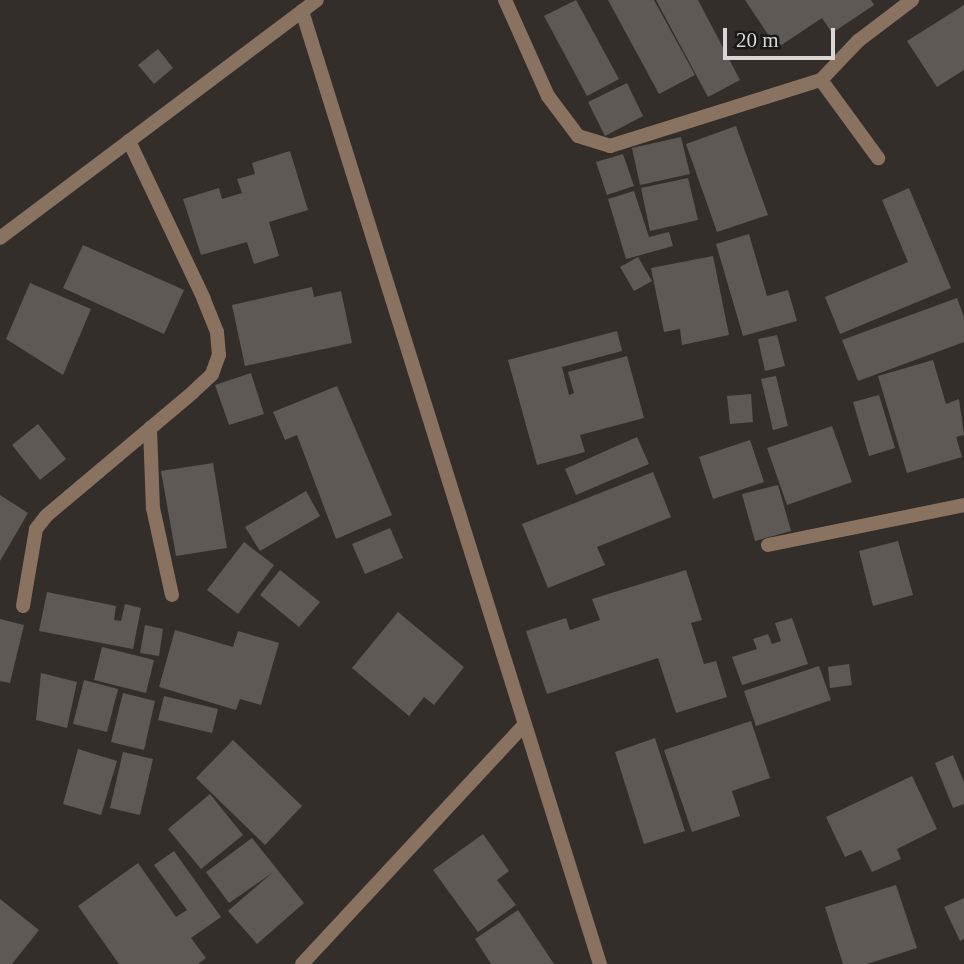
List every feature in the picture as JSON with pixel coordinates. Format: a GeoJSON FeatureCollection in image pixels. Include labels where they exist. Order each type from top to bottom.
{"type":"FeatureCollection","features":[{"type":"Feature","properties":{"kind":"street"},"geometry":{"type":"LineString","coordinates":[[0,238],[317,0]]}},
{"type":"Feature","properties":{"kind":"street"},"geometry":{"type":"LineString","coordinates":[[505,0],[548,96],[578,136],[610,146],[821,80],[858,41],[912,0]]}},
{"type":"Feature","properties":{"kind":"street"},"geometry":{"type":"LineString","coordinates":[[302,11],[523,726],[600,964]]}},
{"type":"Feature","properties":{"kind":"street"},"geometry":{"type":"LineString","coordinates":[[821,80],[877,158]]}},
{"type":"Feature","properties":{"kind":"street"},"geometry":{"type":"LineString","coordinates":[[23,606],[36,529],[212,373],[219,355],[217,332],[204,299],[129,141]]}},
{"type":"Feature","properties":{"kind":"street"},"geometry":{"type":"LineString","coordinates":[[150,428],[153,508],[172,595]]}},
{"type":"Feature","properties":{"kind":"street"},"geometry":{"type":"LineString","coordinates":[[768,545],[964,505]]}},
{"type":"Feature","properties":{"kind":"street"},"geometry":{"type":"LineString","coordinates":[[302,964],[523,726]]}},
{"type":"Feature","properties":{"kind":"building"},"geometry":{"type":"Polygon","coordinates":[[[576,0],[619,79],[587,96],[544,16],[576,0]]]}},
{"type":"Feature","properties":{"kind":"building"},"geometry":{"type":"Polygon","coordinates":[[[608,0],[654,0],[695,75],[659,94],[608,0]]]}},
{"type":"Feature","properties":{"kind":"building"},"geometry":{"type":"Polygon","coordinates":[[[656,0],[698,0],[740,80],[708,97],[656,0]]]}},
{"type":"Feature","properties":{"kind":"building"},"geometry":{"type":"Polygon","coordinates":[[[745,0],[871,0],[874,5],[832,33],[822,18],[777,48],[745,0]]]}},
{"type":"Feature","properties":{"kind":"building"},"geometry":{"type":"Polygon","coordinates":[[[964,5],[964,70],[937,87],[907,41],[964,5]]]}},
{"type":"Feature","properties":{"kind":"building"},"geometry":{"type":"Polygon","coordinates":[[[158,49],[173,68],[154,84],[138,65],[158,49]]]}},
{"type":"Feature","properties":{"kind":"building"},"geometry":{"type":"Polygon","coordinates":[[[627,83],[643,116],[605,136],[588,102],[627,83]]]}},
{"type":"Feature","properties":{"kind":"building"},"geometry":{"type":"Polygon","coordinates":[[[736,126],[768,215],[717,232],[686,144],[736,126]]]}},
{"type":"Feature","properties":{"kind":"building"},"geometry":{"type":"Polygon","coordinates":[[[681,137],[690,174],[640,185],[632,148],[681,137]]]}},
{"type":"Feature","properties":{"kind":"building"},"geometry":{"type":"Polygon","coordinates":[[[290,151],[308,210],[269,222],[279,256],[254,264],[247,242],[201,255],[183,199],[219,188],[222,199],[242,193],[237,179],[255,174],[252,163],[290,151]]]}},
{"type":"Feature","properties":{"kind":"building"},"geometry":{"type":"Polygon","coordinates":[[[623,154],[634,186],[607,195],[596,162],[623,154]]]}},
{"type":"Feature","properties":{"kind":"building"},"geometry":{"type":"Polygon","coordinates":[[[688,178],[698,220],[650,231],[641,188],[688,178]]]}},
{"type":"Feature","properties":{"kind":"building"},"geometry":{"type":"Polygon","coordinates":[[[909,188],[951,288],[840,334],[825,297],[908,262],[882,200],[909,188]]]}},
{"type":"Feature","properties":{"kind":"building"},"geometry":{"type":"Polygon","coordinates":[[[634,191],[649,237],[669,232],[673,246],[626,259],[608,199],[634,191]]]}},
{"type":"Feature","properties":{"kind":"building"},"geometry":{"type":"Polygon","coordinates":[[[749,234],[767,296],[788,290],[797,321],[743,336],[716,244],[749,234]]]}},
{"type":"Feature","properties":{"kind":"building"},"geometry":{"type":"Polygon","coordinates":[[[83,245],[184,290],[164,334],[63,288],[83,245]]]}},
{"type":"Feature","properties":{"kind":"building"},"geometry":{"type":"Polygon","coordinates":[[[713,256],[729,335],[682,345],[680,329],[664,332],[651,268],[713,256]]]}},
{"type":"Feature","properties":{"kind":"building"},"geometry":{"type":"Polygon","coordinates":[[[638,257],[652,281],[634,291],[620,267],[638,257]]]}},
{"type":"Feature","properties":{"kind":"building"},"geometry":{"type":"Polygon","coordinates":[[[30,283],[91,309],[63,375],[6,339],[30,283]]]}},
{"type":"Feature","properties":{"kind":"building"},"geometry":{"type":"Polygon","coordinates":[[[312,287],[314,297],[341,291],[352,343],[245,366],[232,305],[312,287]]]}},
{"type":"Feature","properties":{"kind":"building"},"geometry":{"type":"Polygon","coordinates":[[[957,298],[964,317],[964,342],[858,381],[842,340],[957,298]]]}},
{"type":"Feature","properties":{"kind":"building"},"geometry":{"type":"Polygon","coordinates":[[[617,331],[622,351],[562,367],[569,395],[574,393],[568,372],[627,356],[644,418],[580,435],[585,452],[537,465],[508,360],[617,331]]]}},
{"type":"Feature","properties":{"kind":"building"},"geometry":{"type":"Polygon","coordinates":[[[777,335],[785,366],[765,371],[758,339],[777,335]]]}},
{"type":"Feature","properties":{"kind":"building"},"geometry":{"type":"Polygon","coordinates":[[[933,360],[946,404],[959,399],[964,435],[956,437],[962,457],[907,473],[878,376],[933,360]]]}},
{"type":"Feature","properties":{"kind":"building"},"geometry":{"type":"Polygon","coordinates":[[[251,373],[264,414],[229,425],[215,385],[251,373]]]}},
{"type":"Feature","properties":{"kind":"building"},"geometry":{"type":"Polygon","coordinates":[[[776,376],[788,426],[773,430],[761,379],[776,376]]]}},
{"type":"Feature","properties":{"kind":"building"},"geometry":{"type":"Polygon","coordinates":[[[337,386],[392,515],[336,539],[297,435],[285,440],[273,412],[337,386]]]}},
{"type":"Feature","properties":{"kind":"building"},"geometry":{"type":"Polygon","coordinates":[[[751,394],[753,422],[730,424],[727,396],[751,394]]]}},
{"type":"Feature","properties":{"kind":"building"},"geometry":{"type":"Polygon","coordinates":[[[879,395],[895,448],[869,456],[853,402],[879,395]]]}},
{"type":"Feature","properties":{"kind":"building"},"geometry":{"type":"Polygon","coordinates":[[[38,424],[66,459],[40,480],[12,445],[38,424]]]}},
{"type":"Feature","properties":{"kind":"building"},"geometry":{"type":"Polygon","coordinates":[[[832,426],[852,482],[787,505],[767,448],[832,426]]]}},
{"type":"Feature","properties":{"kind":"building"},"geometry":{"type":"Polygon","coordinates":[[[637,437],[649,464],[576,495],[565,469],[637,437]]]}},
{"type":"Feature","properties":{"kind":"building"},"geometry":{"type":"Polygon","coordinates":[[[750,440],[764,482],[713,499],[699,457],[750,440]]]}},
{"type":"Feature","properties":{"kind":"building"},"geometry":{"type":"Polygon","coordinates":[[[213,463],[227,548],[176,556],[161,471],[213,463]]]}},
{"type":"Feature","properties":{"kind":"building"},"geometry":{"type":"Polygon","coordinates":[[[653,472],[671,517],[597,547],[605,565],[548,588],[522,524],[653,472]]]}},
{"type":"Feature","properties":{"kind":"building"},"geometry":{"type":"Polygon","coordinates":[[[778,485],[791,531],[755,541],[742,494],[778,485]]]}},
{"type":"Feature","properties":{"kind":"building"},"geometry":{"type":"Polygon","coordinates":[[[306,491],[320,516],[260,551],[245,527],[306,491]]]}},
{"type":"Feature","properties":{"kind":"building"},"geometry":{"type":"Polygon","coordinates":[[[0,495],[28,513],[0,561],[0,495]]]}},
{"type":"Feature","properties":{"kind":"building"},"geometry":{"type":"Polygon","coordinates":[[[390,528],[403,558],[365,574],[352,544],[390,528]]]}},
{"type":"Feature","properties":{"kind":"building"},"geometry":{"type":"Polygon","coordinates":[[[898,541],[913,595],[873,606],[859,551],[898,541]]]}},
{"type":"Feature","properties":{"kind":"building"},"geometry":{"type":"Polygon","coordinates":[[[244,542],[274,565],[238,614],[207,590],[244,542]]]}},
{"type":"Feature","properties":{"kind":"building"},"geometry":{"type":"Polygon","coordinates":[[[280,570],[320,602],[299,627],[260,595],[280,570]]]}},
{"type":"Feature","properties":{"kind":"building"},"geometry":{"type":"Polygon","coordinates":[[[686,570],[702,620],[691,623],[704,664],[716,661],[727,697],[676,713],[658,658],[547,694],[526,631],[566,618],[570,630],[600,620],[592,599],[686,570]]]}},
{"type":"Feature","properties":{"kind":"building"},"geometry":{"type":"Polygon","coordinates":[[[47,592],[116,606],[114,620],[121,621],[125,604],[141,608],[133,649],[39,631],[47,592]]]}},
{"type":"Feature","properties":{"kind":"building"},"geometry":{"type":"Polygon","coordinates":[[[398,612],[464,667],[434,705],[424,697],[409,716],[352,668],[398,612]]]}},
{"type":"Feature","properties":{"kind":"building"},"geometry":{"type":"Polygon","coordinates":[[[792,618],[808,664],[742,685],[732,657],[757,649],[753,639],[768,634],[772,644],[781,641],[775,623],[792,618]]]}},
{"type":"Feature","properties":{"kind":"building"},"geometry":{"type":"Polygon","coordinates":[[[0,619],[24,625],[10,683],[0,681],[0,619]]]}},
{"type":"Feature","properties":{"kind":"building"},"geometry":{"type":"Polygon","coordinates":[[[145,625],[163,629],[159,656],[140,653],[145,625]]]}},
{"type":"Feature","properties":{"kind":"building"},"geometry":{"type":"Polygon","coordinates":[[[175,630],[233,647],[238,631],[279,643],[261,705],[240,699],[236,710],[159,687],[175,630]]]}},
{"type":"Feature","properties":{"kind":"building"},"geometry":{"type":"Polygon","coordinates":[[[102,647],[154,660],[146,693],[94,680],[102,647]]]}},
{"type":"Feature","properties":{"kind":"building"},"geometry":{"type":"Polygon","coordinates":[[[849,664],[852,685],[830,688],[828,667],[849,664]]]}},
{"type":"Feature","properties":{"kind":"building"},"geometry":{"type":"Polygon","coordinates":[[[819,666],[831,700],[756,726],[744,691],[819,666]]]}},
{"type":"Feature","properties":{"kind":"building"},"geometry":{"type":"Polygon","coordinates":[[[41,673],[77,682],[67,728],[36,720],[41,673]]]}},
{"type":"Feature","properties":{"kind":"building"},"geometry":{"type":"Polygon","coordinates":[[[84,680],[118,689],[107,732],[73,724],[84,680]]]}},
{"type":"Feature","properties":{"kind":"building"},"geometry":{"type":"Polygon","coordinates":[[[123,693],[155,701],[144,750],[111,742],[123,693]]]}},
{"type":"Feature","properties":{"kind":"building"},"geometry":{"type":"Polygon","coordinates":[[[164,696],[218,709],[212,733],[158,720],[164,696]]]}},
{"type":"Feature","properties":{"kind":"building"},"geometry":{"type":"Polygon","coordinates":[[[751,721],[770,778],[732,791],[740,816],[692,832],[664,750],[751,721]]]}},
{"type":"Feature","properties":{"kind":"building"},"geometry":{"type":"Polygon","coordinates":[[[655,738],[685,831],[644,844],[615,752],[655,738]]]}},
{"type":"Feature","properties":{"kind":"building"},"geometry":{"type":"Polygon","coordinates":[[[233,740],[302,806],[265,845],[196,778],[233,740]]]}},
{"type":"Feature","properties":{"kind":"building"},"geometry":{"type":"Polygon","coordinates":[[[78,749],[117,761],[101,815],[63,804],[78,749]]]}},
{"type":"Feature","properties":{"kind":"building"},"geometry":{"type":"Polygon","coordinates":[[[123,752],[153,759],[140,815],[110,808],[123,752]]]}},
{"type":"Feature","properties":{"kind":"building"},"geometry":{"type":"Polygon","coordinates":[[[953,755],[964,782],[964,804],[953,808],[935,763],[953,755]]]}},
{"type":"Feature","properties":{"kind":"building"},"geometry":{"type":"Polygon","coordinates":[[[912,776],[937,829],[897,849],[901,859],[872,872],[861,850],[845,857],[826,817],[912,776]]]}},
{"type":"Feature","properties":{"kind":"building"},"geometry":{"type":"Polygon","coordinates":[[[210,794],[243,835],[201,869],[168,829],[210,794]]]}},
{"type":"Feature","properties":{"kind":"building"},"geometry":{"type":"Polygon","coordinates":[[[483,834],[509,871],[497,880],[516,905],[478,932],[433,870],[483,834]]]}},
{"type":"Feature","properties":{"kind":"building"},"geometry":{"type":"Polygon","coordinates":[[[252,838],[304,903],[257,944],[228,911],[272,873],[229,903],[206,872],[252,838]]]}},
{"type":"Feature","properties":{"kind":"building"},"geometry":{"type":"Polygon","coordinates":[[[174,851],[221,917],[191,938],[206,958],[198,964],[119,964],[78,906],[138,863],[176,917],[187,910],[154,865],[174,851]]]}},
{"type":"Feature","properties":{"kind":"building"},"geometry":{"type":"Polygon","coordinates":[[[896,885],[917,948],[867,964],[843,964],[825,907],[896,885]]]}},
{"type":"Feature","properties":{"kind":"building"},"geometry":{"type":"Polygon","coordinates":[[[964,898],[964,939],[960,941],[944,907],[964,898]]]}},
{"type":"Feature","properties":{"kind":"building"},"geometry":{"type":"Polygon","coordinates":[[[0,899],[39,930],[12,964],[0,964],[0,899]]]}},
{"type":"Feature","properties":{"kind":"building"},"geometry":{"type":"Polygon","coordinates":[[[518,910],[554,964],[491,964],[475,939],[518,910]]]}}]}
